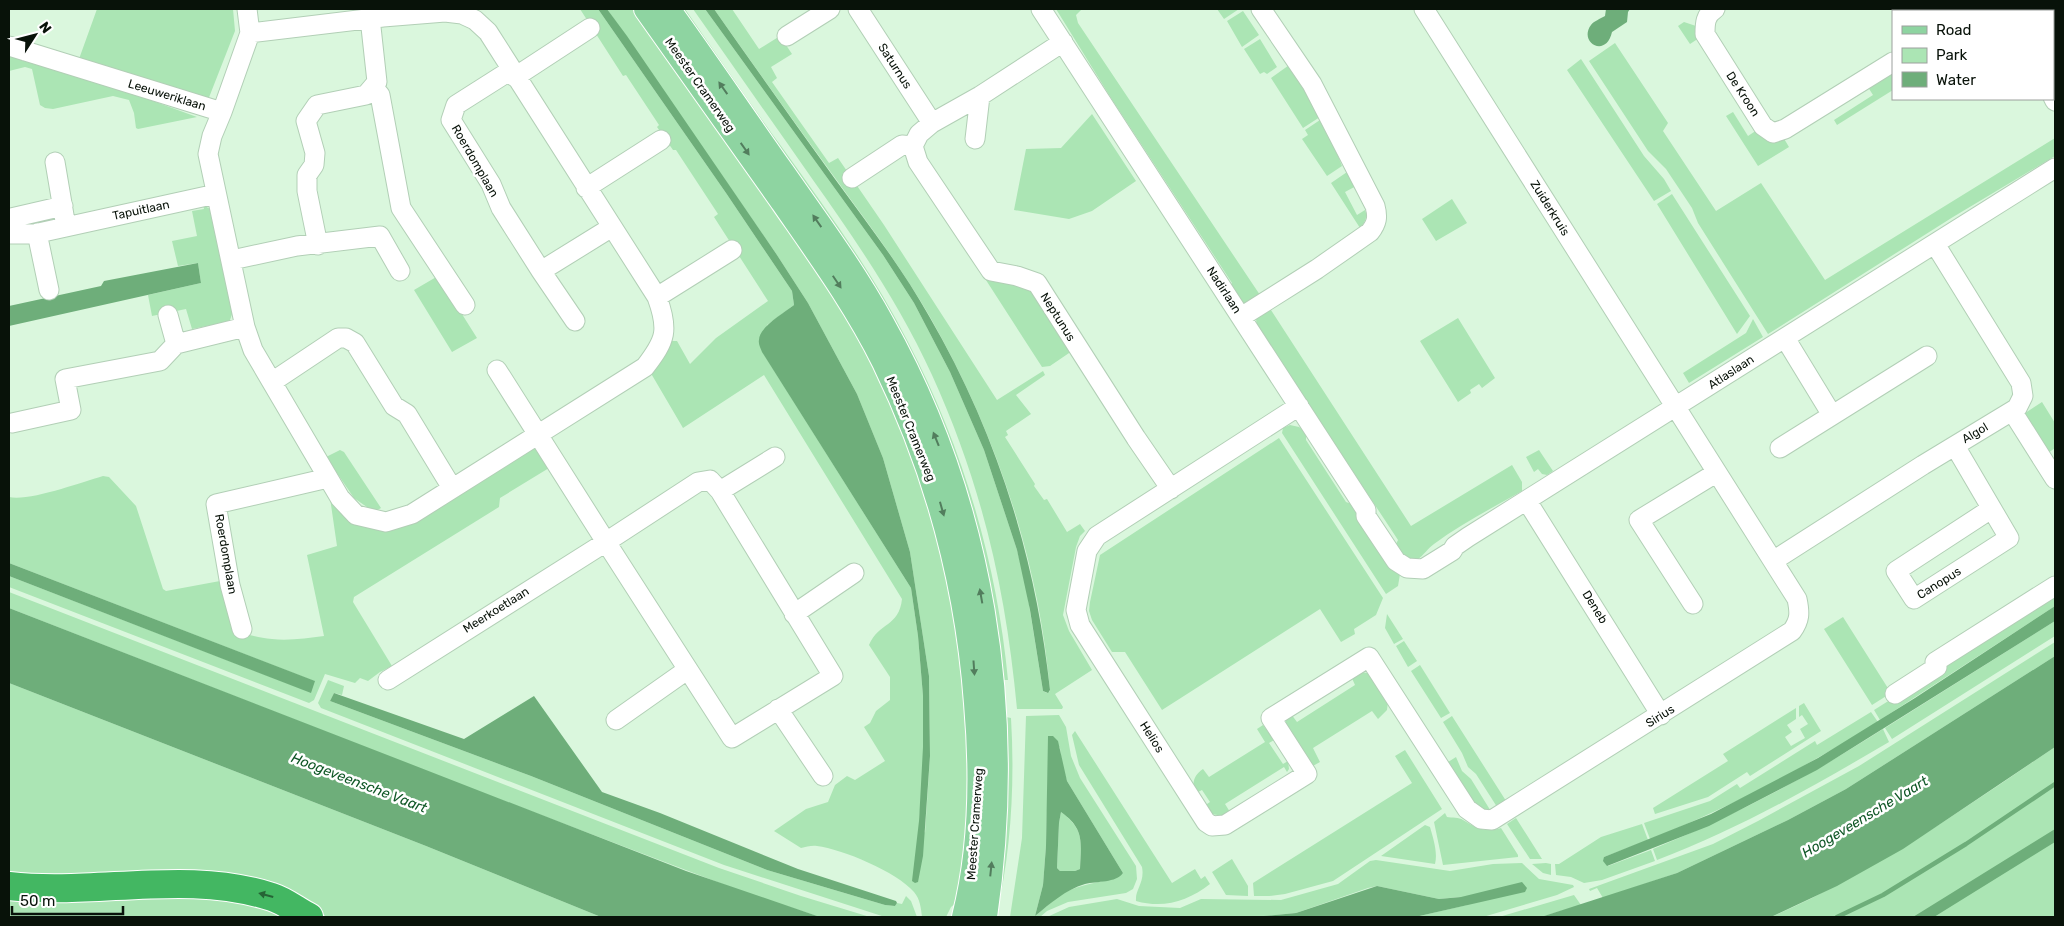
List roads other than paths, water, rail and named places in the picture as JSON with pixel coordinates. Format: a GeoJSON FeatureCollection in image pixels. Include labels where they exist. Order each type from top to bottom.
{"type":"FeatureCollection","features":[{"type":"Feature","properties":{"kind":"highway"},"geometry":{"type":"LineString","coordinates":[[9,886],[36,889],[175,883],[214,885],[237,888],[274,898],[309,917]]}},
{"type":"Feature","properties":{"kind":"main road","name":"Meester Cramerweg"},"geometry":{"type":"LineString","coordinates":[[646,9],[799,225],[844,292],[883,360],[916,434],[941,504],[960,578],[972,649],[980,748],[975,856],[964,917]]}},
{"type":"Feature","properties":{"kind":"main road","name":"Meester Cramerweg"},"geometry":{"type":"LineString","coordinates":[[668,9],[860,285],[904,362],[949,472],[969,541],[980,592],[989,644],[993,688],[997,769],[994,836],[985,917]]}},
{"type":"Feature","properties":{"kind":"street","name":"Leeuweriklaan"},"geometry":{"type":"LineString","coordinates":[[9,46],[222,112],[250,33],[247,9]]}},
{"type":"Feature","properties":{"kind":"street"},"geometry":{"type":"LineString","coordinates":[[787,36],[830,9]]}},
{"type":"Feature","properties":{"kind":"street","name":"Saturnus"},"geometry":{"type":"LineString","coordinates":[[858,9],[932,123]]}},
{"type":"Feature","properties":{"kind":"street","name":"Nadirlaan"},"geometry":{"type":"LineString","coordinates":[[1041,9],[1366,510],[1366,516],[1384,544],[1396,561],[1407,568]]}},
{"type":"Feature","properties":{"kind":"street"},"geometry":{"type":"LineString","coordinates":[[1241,317],[1317,269],[1370,232],[1376,224],[1377,216],[1374,206],[1312,84],[1261,9]]}},
{"type":"Feature","properties":{"kind":"street","name":"Zuiderkruis"},"geometry":{"type":"LineString","coordinates":[[1424,9],[1675,408]]}},
{"type":"Feature","properties":{"kind":"street","name":"De Kroon"},"geometry":{"type":"LineString","coordinates":[[1715,9],[1710,12],[1705,22],[1705,34],[1763,126],[1773,133],[1785,129],[1892,63]]}},
{"type":"Feature","properties":{"kind":"street"},"geometry":{"type":"LineString","coordinates":[[222,112],[212,136],[208,154],[245,327],[253,350],[328,478],[340,498],[356,515],[386,522],[412,514],[645,367],[659,348],[664,330],[664,316],[657,297],[488,32],[475,20],[463,12],[379,15],[250,33]]}},
{"type":"Feature","properties":{"kind":"street"},"geometry":{"type":"LineString","coordinates":[[318,245],[306,191],[308,175],[314,165],[315,153],[306,121],[317,105],[366,95],[377,82],[379,15]]}},
{"type":"Feature","properties":{"kind":"street","name":"Roerdomplaan"},"geometry":{"type":"LineString","coordinates":[[575,321],[501,208],[491,184],[451,120],[456,105],[590,28]]}},
{"type":"Feature","properties":{"kind":"street"},"geometry":{"type":"LineString","coordinates":[[852,178],[902,145],[913,146],[919,134],[932,123],[980,96],[1063,42]]}},
{"type":"Feature","properties":{"kind":"street"},"geometry":{"type":"LineString","coordinates":[[373,87],[380,94],[401,208],[465,305]]}},
{"type":"Feature","properties":{"kind":"street"},"geometry":{"type":"LineString","coordinates":[[975,139],[980,96]]}},
{"type":"Feature","properties":{"kind":"street"},"geometry":{"type":"LineString","coordinates":[[586,188],[661,140]]}},
{"type":"Feature","properties":{"kind":"street","name":"Neptunus"},"geometry":{"type":"LineString","coordinates":[[913,146],[918,162],[991,271],[1017,276],[1037,283],[1136,438],[1171,489]]}},
{"type":"Feature","properties":{"kind":"street"},"geometry":{"type":"LineString","coordinates":[[55,162],[66,227]]}},
{"type":"Feature","properties":{"kind":"street","name":"Atlaslaan"},"geometry":{"type":"LineString","coordinates":[[1407,568],[1423,569],[1432,564],[1452,551],[1455,546],[1468,537],[2055,168]]}},
{"type":"Feature","properties":{"kind":"street","name":"Tapuitlaan"},"geometry":{"type":"LineString","coordinates":[[10,226],[26,235],[216,194]]}},
{"type":"Feature","properties":{"kind":"street","name":"Tapuitlaan"},"geometry":{"type":"LineString","coordinates":[[10,226],[63,206]]}},
{"type":"Feature","properties":{"kind":"street"},"geometry":{"type":"LineString","coordinates":[[541,271],[612,227]]}},
{"type":"Feature","properties":{"kind":"street"},"geometry":{"type":"LineString","coordinates":[[37,233],[49,290]]}},
{"type":"Feature","properties":{"kind":"street"},"geometry":{"type":"LineString","coordinates":[[232,260],[297,246],[318,245],[380,236],[400,271]]}},
{"type":"Feature","properties":{"kind":"street"},"geometry":{"type":"LineString","coordinates":[[1935,244],[2021,383],[2023,396],[2017,408],[2012,411],[2055,479]]}},
{"type":"Feature","properties":{"kind":"street"},"geometry":{"type":"LineString","coordinates":[[657,297],[732,250]]}},
{"type":"Feature","properties":{"kind":"street"},"geometry":{"type":"LineString","coordinates":[[168,315],[176,344]]}},
{"type":"Feature","properties":{"kind":"street"},"geometry":{"type":"LineString","coordinates":[[12,423],[71,410],[65,379],[160,361],[176,344],[245,327]]}},
{"type":"Feature","properties":{"kind":"street"},"geometry":{"type":"LineString","coordinates":[[272,382],[338,338],[346,338],[355,344],[394,406],[407,414],[452,488]]}},
{"type":"Feature","properties":{"kind":"street"},"geometry":{"type":"LineString","coordinates":[[1785,338],[1832,415]]}},
{"type":"Feature","properties":{"kind":"street"},"geometry":{"type":"LineString","coordinates":[[1780,448],[1927,356]]}},
{"type":"Feature","properties":{"kind":"street"},"geometry":{"type":"LineString","coordinates":[[496,370],[732,738],[833,676],[720,491],[775,457]]}},
{"type":"Feature","properties":{"kind":"street","name":"Helios"},"geometry":{"type":"LineString","coordinates":[[1299,406],[1097,536],[1087,551],[1076,610],[1080,625],[1209,825],[1216,827],[1225,825],[1307,774],[1272,718],[1370,657],[1405,712]]}},
{"type":"Feature","properties":{"kind":"street","name":"Sirius"},"geometry":{"type":"LineString","coordinates":[[1405,712],[1467,809],[1486,821],[1499,818],[1792,631],[1799,622],[1800,611],[1797,599],[1675,408]]}},
{"type":"Feature","properties":{"kind":"street","name":"Algol"},"geometry":{"type":"LineString","coordinates":[[1773,561],[2012,411]]}},
{"type":"Feature","properties":{"kind":"street","name":"Canopus"},"geometry":{"type":"LineString","coordinates":[[1955,446],[2009,538],[1914,599],[1896,572],[1991,509]]}},
{"type":"Feature","properties":{"kind":"street"},"geometry":{"type":"LineString","coordinates":[[1692,604],[1639,520],[1716,473]]}},
{"type":"Feature","properties":{"kind":"street","name":"Roerdomplaan"},"geometry":{"type":"LineString","coordinates":[[242,629],[230,584],[216,504],[328,478]]}},
{"type":"Feature","properties":{"kind":"street","name":"Meerkoetlaan"},"geometry":{"type":"LineString","coordinates":[[388,680],[698,482],[710,480],[720,491]]}},
{"type":"Feature","properties":{"kind":"street","name":"Deneb"},"geometry":{"type":"LineString","coordinates":[[1527,501],[1661,715]]}},
{"type":"Feature","properties":{"kind":"street"},"geometry":{"type":"LineString","coordinates":[[794,614],[854,573]]}},
{"type":"Feature","properties":{"kind":"street"},"geometry":{"type":"LineString","coordinates":[[1895,694],[1937,668],[1934,662],[2055,586]]}},
{"type":"Feature","properties":{"kind":"street"},"geometry":{"type":"LineString","coordinates":[[616,720],[687,670]]}},
{"type":"Feature","properties":{"kind":"street"},"geometry":{"type":"LineString","coordinates":[[778,709],[823,776]]}},
{"type":"Feature","properties":{"kind":"water"},"geometry":{"type":"Polygon","coordinates":[[[598,9],[607,9],[627,36],[808,303],[857,394],[883,458],[910,552],[929,676],[930,756],[923,856],[918,882],[912,881],[919,821],[923,747],[923,696],[918,636],[911,588],[760,348],[759,340],[763,330],[794,305],[792,291],[598,9]]]}},
{"type":"Feature","properties":{"kind":"water"},"geometry":{"type":"Polygon","coordinates":[[[705,9],[714,9],[884,246],[919,298],[953,360],[993,450],[1023,544],[1035,592],[1044,641],[1050,690],[1048,693],[1043,691],[1030,610],[1017,550],[984,450],[950,372],[914,303],[883,255],[705,9]]]}},
{"type":"Feature","properties":{"kind":"water"},"geometry":{"type":"Polygon","coordinates":[[[1606,9],[1630,9],[1627,22],[1612,32],[1609,40],[1604,45],[1594,45],[1590,42],[1588,31],[1595,21],[1605,16],[1606,9]]]}},
{"type":"Feature","properties":{"kind":"water"},"geometry":{"type":"Polygon","coordinates":[[[198,263],[201,283],[9,326],[9,306],[101,286],[104,281],[198,263]]]}},
{"type":"Feature","properties":{"kind":"water"},"geometry":{"type":"Polygon","coordinates":[[[9,563],[315,681],[311,693],[9,576],[9,563]]]}},
{"type":"Feature","properties":{"kind":"water"},"geometry":{"type":"Polygon","coordinates":[[[2055,606],[2055,621],[1817,770],[1709,826],[1607,866],[1603,861],[1604,857],[1711,814],[1818,758],[1915,698],[2055,606]]]}},
{"type":"Feature","properties":{"kind":"water","name":"Hoogeveensche Vaart"},"geometry":{"type":"Polygon","coordinates":[[[9,608],[686,871],[820,917],[601,917],[426,846],[9,683],[9,608]]]}},
{"type":"Feature","properties":{"kind":"water","name":"Hoogeveensche Vaart"},"geometry":{"type":"Polygon","coordinates":[[[2055,656],[2055,747],[1903,849],[1837,886],[1771,917],[1541,917],[1677,873],[1788,820],[1846,789],[2055,656]]]}},
{"type":"Feature","properties":{"kind":"water"},"geometry":{"type":"Polygon","coordinates":[[[334,693],[464,739],[534,696],[602,792],[660,813],[798,869],[896,901],[897,903],[895,906],[885,905],[767,870],[531,776],[330,701],[334,693]]]}},
{"type":"Feature","properties":{"kind":"water"},"geometry":{"type":"Polygon","coordinates":[[[1048,736],[1053,736],[1058,741],[1067,781],[1123,873],[1116,879],[1085,884],[1071,890],[1058,897],[1035,916],[1043,885],[1046,846],[1048,736]],[[1061,812],[1057,868],[1060,871],[1080,869],[1080,837],[1069,818],[1061,812]]]}},
{"type":"Feature","properties":{"kind":"water"},"geometry":{"type":"Polygon","coordinates":[[[2055,829],[2055,842],[1934,917],[1913,917],[2055,829]]]}},
{"type":"Feature","properties":{"kind":"water"},"geometry":{"type":"Polygon","coordinates":[[[1522,882],[1527,888],[1525,892],[1415,917],[1253,917],[1296,913],[1377,886],[1439,899],[1461,897],[1522,882]]]}},
{"type":"Feature","properties":{"kind":"waterway"},"geometry":{"type":"LineString","coordinates":[[1837,917],[1883,895],[1966,844],[2055,784]]}}]}
